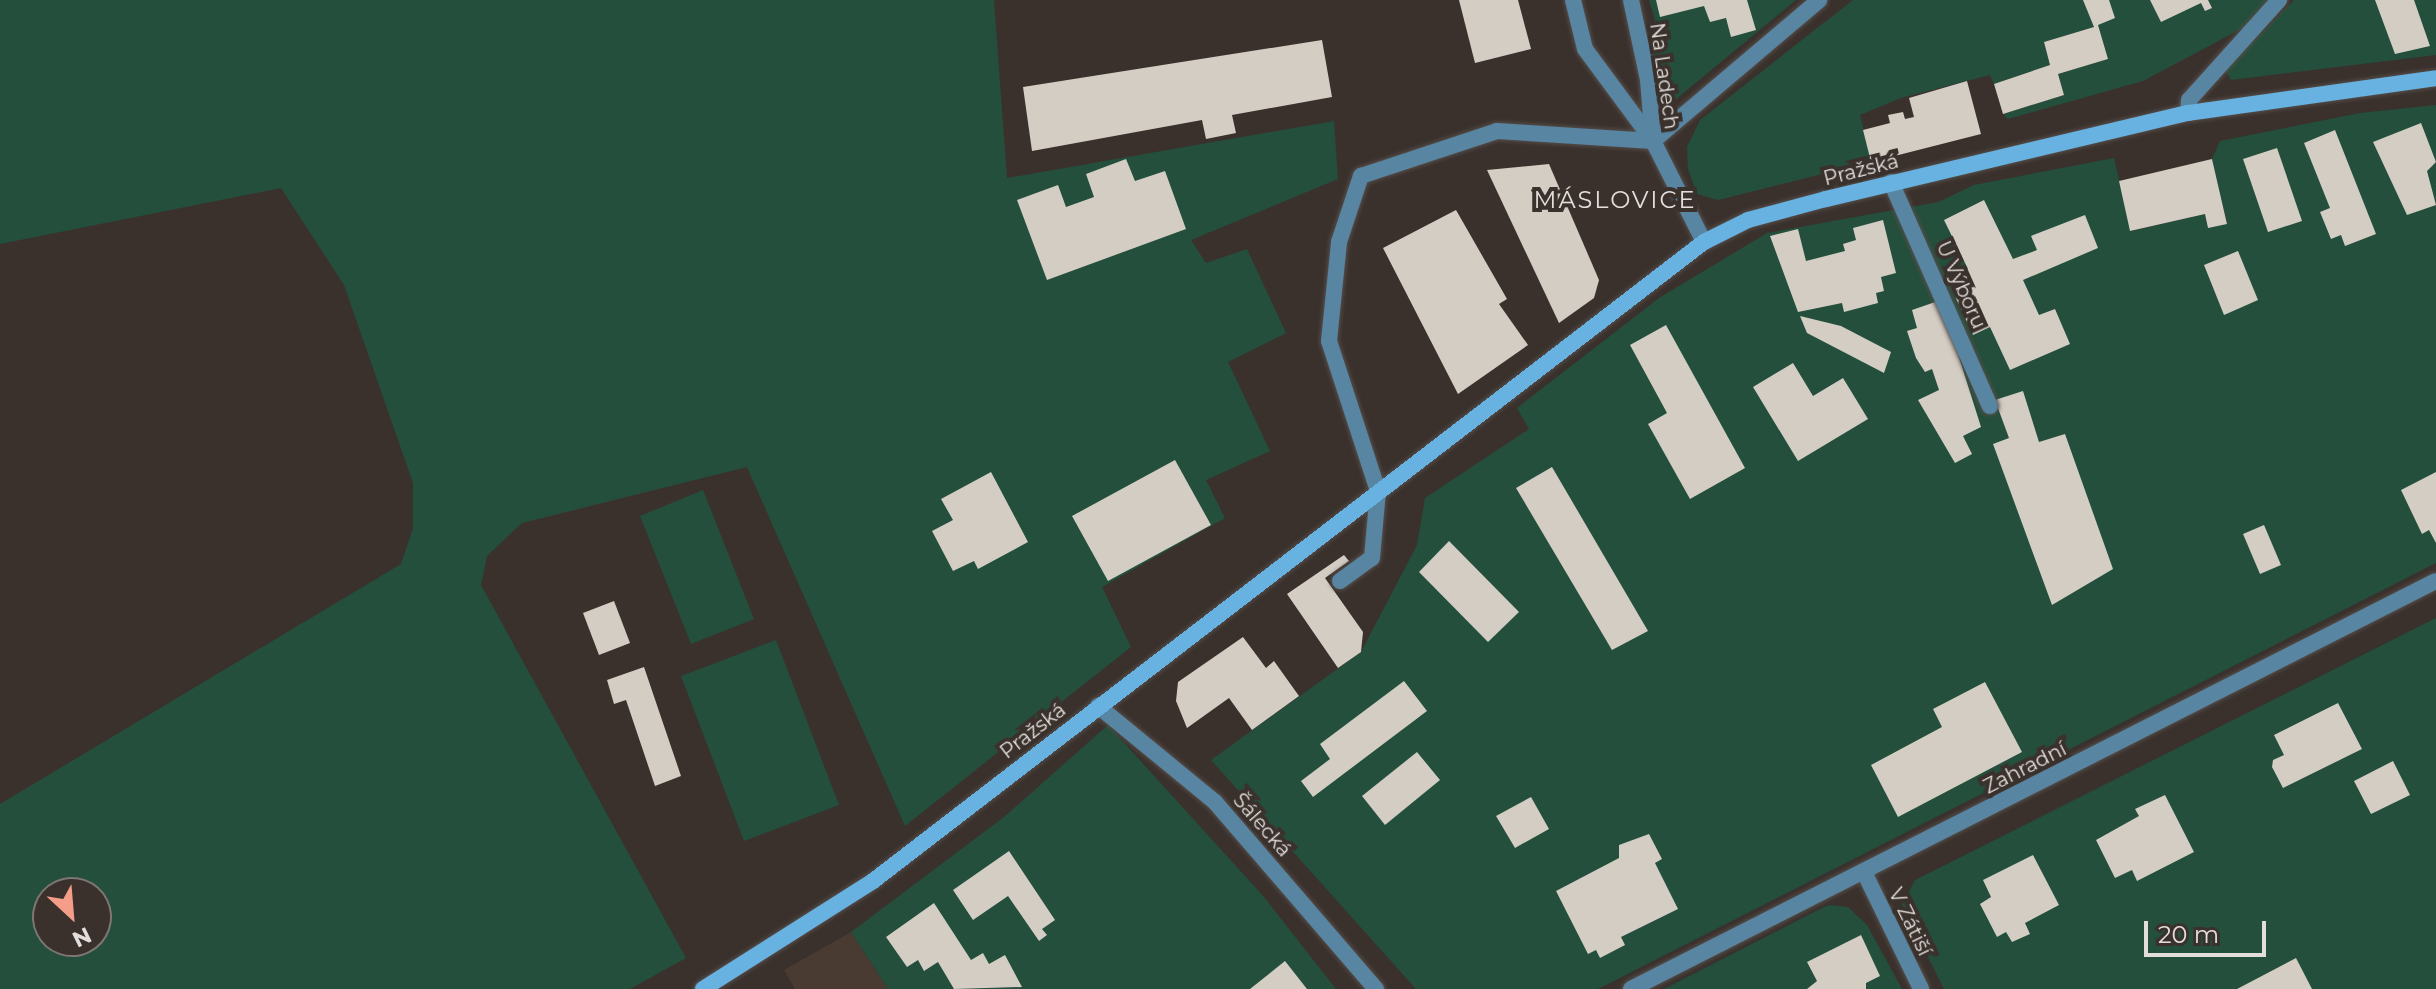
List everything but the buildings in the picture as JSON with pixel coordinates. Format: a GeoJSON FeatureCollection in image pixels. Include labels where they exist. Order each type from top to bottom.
{"type":"FeatureCollection","features":[{"type":"Feature","properties":{"kind":"street"},"geometry":{"type":"LineString","coordinates":[[1573,0],[1585,49],[1653,141]]}},
{"type":"Feature","properties":{"kind":"street","name":"Na Ladech"},"geometry":{"type":"LineString","coordinates":[[1631,0],[1648,80],[1653,141],[1704,242]]}},
{"type":"Feature","properties":{"kind":"street"},"geometry":{"type":"LineString","coordinates":[[1340,581],[1372,558],[1378,491],[1329,341],[1339,242],[1361,176],[1497,131],[1653,141],[1819,0]]}},
{"type":"Feature","properties":{"kind":"street"},"geometry":{"type":"LineString","coordinates":[[2188,113],[2189,100],[2279,0]]}},
{"type":"Feature","properties":{"kind":"street","name":"Pražská"},"geometry":{"type":"LineString","coordinates":[[703,989],[873,881],[1704,242],[1748,220],[1891,182],[2188,113],[2436,78]]}},
{"type":"Feature","properties":{"kind":"street","name":"U Výboru"},"geometry":{"type":"LineString","coordinates":[[1891,182],[1990,406]]}},
{"type":"Feature","properties":{"kind":"street","name":"Zahradní"},"geometry":{"type":"LineString","coordinates":[[1631,989],[2436,581]]}},
{"type":"Feature","properties":{"kind":"street","name":"Šálecká"},"geometry":{"type":"LineString","coordinates":[[1098,706],[1215,802],[1376,989]]}},
{"type":"Feature","properties":{"kind":"street","name":"V Zátiší"},"geometry":{"type":"LineString","coordinates":[[1864,872],[1921,989]]}},
{"type":"Feature","properties":{"kind":"shaded area"},"geometry":{"type":"Polygon","coordinates":[[[851,932],[888,989],[795,989],[784,970],[851,932]]]}},
{"type":"Feature","properties":{"kind":"green space"},"geometry":{"type":"Polygon","coordinates":[[[0,0],[994,0],[1007,178],[1334,121],[1338,179],[1191,240],[1206,263],[1247,249],[1286,333],[1228,362],[1270,451],[1206,480],[1225,518],[1102,587],[1131,647],[905,826],[747,467],[522,523],[487,556],[481,585],[686,958],[630,989],[0,989],[0,804],[401,564],[413,528],[413,483],[344,285],[281,188],[0,244],[0,0]]]}},
{"type":"Feature","properties":{"kind":"green space"},"geometry":{"type":"Polygon","coordinates":[[[1649,0],[1796,0],[1663,110],[1651,53],[1655,20],[1649,0]]]}},
{"type":"Feature","properties":{"kind":"green space"},"geometry":{"type":"Polygon","coordinates":[[[1853,0],[2270,0],[2243,28],[2143,81],[2008,119],[2003,114],[2064,95],[2058,74],[2108,59],[2098,26],[2044,42],[2050,65],[1994,84],[1990,75],[1901,98],[1860,115],[1871,162],[1718,200],[1697,194],[1688,169],[1687,147],[1700,120],[1853,0]]]}},
{"type":"Feature","properties":{"kind":"green space"},"geometry":{"type":"Polygon","coordinates":[[[2294,0],[2436,0],[2436,55],[2231,80],[2225,70],[2294,0]]]}},
{"type":"Feature","properties":{"kind":"green space"},"geometry":{"type":"Polygon","coordinates":[[[2436,105],[2436,563],[1598,989],[1416,989],[1211,760],[1361,652],[1417,545],[1425,498],[1529,429],[1517,408],[1659,298],[1767,233],[1938,202],[1974,185],[2114,158],[2131,231],[2205,214],[2208,227],[2227,223],[2212,159],[2220,141],[2360,113],[2436,105]]]}},
{"type":"Feature","properties":{"kind":"green space"},"geometry":{"type":"Polygon","coordinates":[[[703,490],[754,619],[691,644],[640,516],[703,490]]]}},
{"type":"Feature","properties":{"kind":"green space"},"geometry":{"type":"Polygon","coordinates":[[[2436,618],[2436,989],[1944,989],[1902,905],[1915,880],[2436,618]]]}},
{"type":"Feature","properties":{"kind":"green space"},"geometry":{"type":"Polygon","coordinates":[[[776,640],[839,805],[744,841],[681,676],[776,640]]]}},
{"type":"Feature","properties":{"kind":"green space"},"geometry":{"type":"Polygon","coordinates":[[[1108,725],[1264,897],[1336,989],[888,989],[851,932],[1004,817],[1108,725]]]}},
{"type":"Feature","properties":{"kind":"green space"},"geometry":{"type":"Polygon","coordinates":[[[1828,905],[1848,907],[1867,925],[1902,989],[1664,989],[1828,905]]]}},
{"type":"Feature","properties":{"kind":"district","name":"MÁSLOVICE"},"geometry":{"type":"Point","coordinates":[1615,200]}}]}
